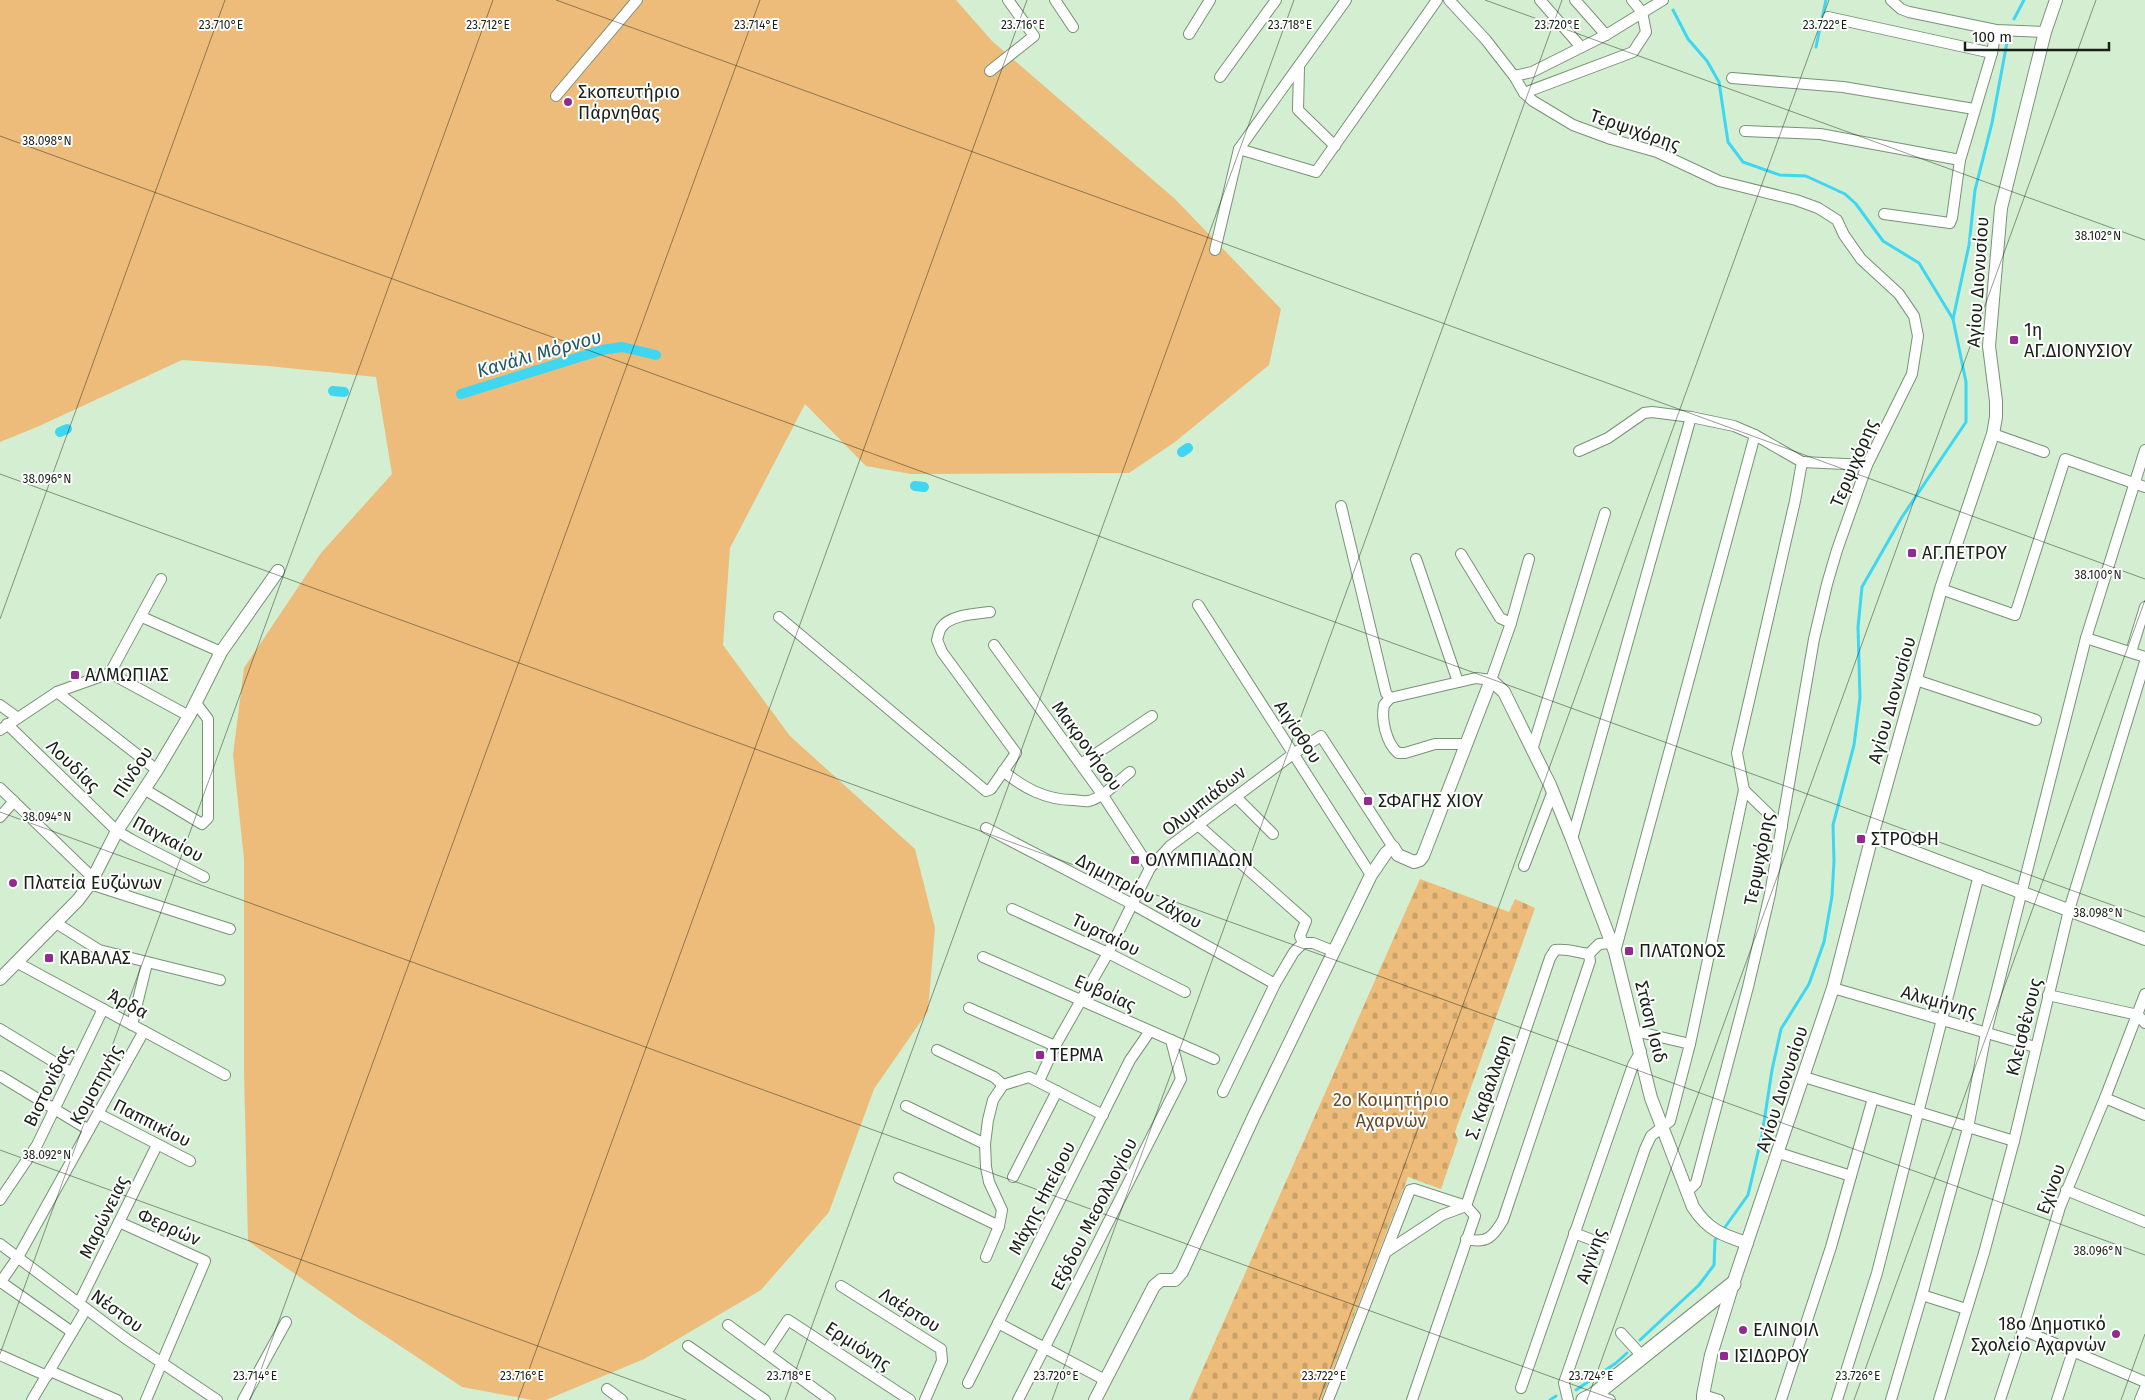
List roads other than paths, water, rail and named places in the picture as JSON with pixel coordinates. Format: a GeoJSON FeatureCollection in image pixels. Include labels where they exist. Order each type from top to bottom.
{"type":"FeatureCollection","features":[{"type":"Feature","properties":{"kind":"main road"},"geometry":{"type":"LineString","coordinates":[[1589,1398],[1733,1284]]}},
{"type":"Feature","properties":{"kind":"street"},"geometry":{"type":"LineString","coordinates":[[556,96],[637,0]]}},
{"type":"Feature","properties":{"kind":"street"},"geometry":{"type":"LineString","coordinates":[[990,71],[1034,36],[1008,0]]}},
{"type":"Feature","properties":{"kind":"street"},"geometry":{"type":"LineString","coordinates":[[1055,0],[1073,27]]}},
{"type":"Feature","properties":{"kind":"street"},"geometry":{"type":"LineString","coordinates":[[1189,34],[1210,0]]}},
{"type":"Feature","properties":{"kind":"street"},"geometry":{"type":"LineString","coordinates":[[1220,77],[1276,0]]}},
{"type":"Feature","properties":{"kind":"street"},"geometry":{"type":"LineString","coordinates":[[1215,250],[1239,149],[1346,0]]}},
{"type":"Feature","properties":{"kind":"street"},"geometry":{"type":"LineString","coordinates":[[1239,149],[1316,172],[1437,0]]}},
{"type":"Feature","properties":{"kind":"street","name":"Τερψιχόρης"},"geometry":{"type":"LineString","coordinates":[[1449,0],[1486,40],[1514,76],[1524,93],[1554,115],[1573,125],[1611,140],[1657,152],[1719,181],[1796,200],[1818,208],[1837,220],[1844,235],[1861,259],[1908,304],[1914,316],[1918,336],[1912,374],[1867,465],[1826,584],[1814,639],[1770,894],[1748,987],[1696,1183],[1687,1192]]}},
{"type":"Feature","properties":{"kind":"street"},"geometry":{"type":"LineString","coordinates":[[1540,0],[1581,47]]}},
{"type":"Feature","properties":{"kind":"street"},"geometry":{"type":"LineString","coordinates":[[1575,0],[1606,35]]}},
{"type":"Feature","properties":{"kind":"street"},"geometry":{"type":"LineString","coordinates":[[1524,93],[1633,52],[1646,32],[1642,12],[1632,0]]}},
{"type":"Feature","properties":{"kind":"street"},"geometry":{"type":"LineString","coordinates":[[1514,76],[1532,72],[1606,35],[1663,0]]}},
{"type":"Feature","properties":{"kind":"street"},"geometry":{"type":"LineString","coordinates":[[1892,0],[1901,9],[1909,12],[1996,30],[2045,32]]}},
{"type":"Feature","properties":{"kind":"street","name":"Αγίου Διονυσίου"},"geometry":{"type":"LineString","coordinates":[[1703,1397],[1711,1355],[1733,1284],[1779,1153],[1833,988],[1872,836],[1941,589],[1993,434],[1996,401],[1989,346],[2001,208],[2045,32],[2056,0]]}},
{"type":"Feature","properties":{"kind":"street"},"geometry":{"type":"LineString","coordinates":[[1828,17],[1992,53]]}},
{"type":"Feature","properties":{"kind":"street"},"geometry":{"type":"LineString","coordinates":[[1884,214],[1950,223],[1960,160],[1992,53],[1996,30]]}},
{"type":"Feature","properties":{"kind":"street"},"geometry":{"type":"LineString","coordinates":[[1298,67],[1298,110],[1335,146]]}},
{"type":"Feature","properties":{"kind":"street"},"geometry":{"type":"LineString","coordinates":[[1732,78],[1843,87],[1974,110]]}},
{"type":"Feature","properties":{"kind":"street"},"geometry":{"type":"LineString","coordinates":[[1745,131],[1820,134],[1960,160]]}},
{"type":"Feature","properties":{"kind":"street"},"geometry":{"type":"LineString","coordinates":[[1579,452],[1608,438],[1644,413],[1691,417],[1734,426],[1755,435],[1802,462],[1867,465]]}},
{"type":"Feature","properties":{"kind":"street"},"geometry":{"type":"LineString","coordinates":[[1572,839],[1691,417]]}},
{"type":"Feature","properties":{"kind":"street"},"geometry":{"type":"LineString","coordinates":[[1993,434],[2044,452]]}},
{"type":"Feature","properties":{"kind":"street"},"geometry":{"type":"LineString","coordinates":[[1466,1239],[1478,1242],[1493,1236],[1503,1220],[1590,961],[1589,954],[1599,944],[1613,947],[1755,435]]}},
{"type":"Feature","properties":{"kind":"street"},"geometry":{"type":"LineString","coordinates":[[1891,1400],[1968,1128],[1986,1033],[2086,638],[2145,450]]}},
{"type":"Feature","properties":{"kind":"street"},"geometry":{"type":"LineString","coordinates":[[1941,589],[2015,615],[2065,459],[2145,487]]}},
{"type":"Feature","properties":{"kind":"street"},"geometry":{"type":"LineString","coordinates":[[1782,827],[1744,790],[1737,753],[1795,501],[1802,462]]}},
{"type":"Feature","properties":{"kind":"street"},"geometry":{"type":"LineString","coordinates":[[1341,506],[1386,693],[1390,698]]}},
{"type":"Feature","properties":{"kind":"street"},"geometry":{"type":"LineString","coordinates":[[1532,750],[1606,513]]}},
{"type":"Feature","properties":{"kind":"street"},"geometry":{"type":"LineString","coordinates":[[1461,554],[1500,618],[1511,623]]}},
{"type":"Feature","properties":{"kind":"street"},"geometry":{"type":"LineString","coordinates":[[1416,559],[1458,682]]}},
{"type":"Feature","properties":{"kind":"street"},"geometry":{"type":"LineString","coordinates":[[1095,1400],[1154,1286],[1161,1280],[1175,1280],[1182,1272],[1252,1118],[1371,876],[1386,853],[1393,847],[1398,855],[1406,859],[1414,862],[1420,860],[1491,680],[1511,623],[1529,559]]}},
{"type":"Feature","properties":{"kind":"street","name":"Πίνδου"},"geometry":{"type":"LineString","coordinates":[[0,979],[78,900],[117,831],[157,770],[189,716],[220,652],[278,571]]}},
{"type":"Feature","properties":{"kind":"street"},"geometry":{"type":"LineString","coordinates":[[3,727],[57,692],[110,673],[162,578]]}},
{"type":"Feature","properties":{"kind":"street","name":"Αιγίσθου"},"geometry":{"type":"LineString","coordinates":[[1198,605],[1371,876]]}},
{"type":"Feature","properties":{"kind":"street"},"geometry":{"type":"LineString","coordinates":[[2131,652],[2145,607]]}},
{"type":"Feature","properties":{"kind":"street"},"geometry":{"type":"LineString","coordinates":[[779,618],[986,790],[991,790],[1016,753],[942,652],[937,640],[940,629],[947,622],[969,614],[990,612]]}},
{"type":"Feature","properties":{"kind":"street"},"geometry":{"type":"LineString","coordinates":[[142,617],[220,652]]}},
{"type":"Feature","properties":{"kind":"street"},"geometry":{"type":"LineString","coordinates":[[2086,638],[2145,657]]}},
{"type":"Feature","properties":{"kind":"street","name":"Μακρονήσου"},"geometry":{"type":"LineString","coordinates":[[994,645],[1102,794],[1150,868]]}},
{"type":"Feature","properties":{"kind":"street","name":"Κλεισθένους"},"geometry":{"type":"LineString","coordinates":[[1939,1400],[1984,1253],[2014,1141],[2069,910],[2145,662]]}},
{"type":"Feature","properties":{"kind":"street"},"geometry":{"type":"LineString","coordinates":[[110,673],[189,716]]}},
{"type":"Feature","properties":{"kind":"street"},"geometry":{"type":"LineString","coordinates":[[1467,744],[1435,744],[1405,753],[1398,753],[1390,742],[1384,722],[1384,705],[1390,698],[1458,682],[1476,678],[1491,680]]}},
{"type":"Feature","properties":{"kind":"street","name":"Στάση Ισιδ"},"geometry":{"type":"LineString","coordinates":[[1491,680],[1504,692],[1552,791],[1572,839],[1613,947],[1641,1051],[1651,1098],[1693,1207],[1701,1220],[1712,1230],[1747,1243]]}},
{"type":"Feature","properties":{"kind":"street"},"geometry":{"type":"LineString","coordinates":[[1916,680],[2036,720]]}},
{"type":"Feature","properties":{"kind":"street"},"geometry":{"type":"LineString","coordinates":[[57,692],[157,770]]}},
{"type":"Feature","properties":{"kind":"street"},"geometry":{"type":"LineString","coordinates":[[144,789],[202,824],[208,818],[208,719],[195,702]]}},
{"type":"Feature","properties":{"kind":"street"},"geometry":{"type":"LineString","coordinates":[[0,704],[18,718]]}},
{"type":"Feature","properties":{"kind":"street"},"geometry":{"type":"LineString","coordinates":[[1080,764],[1152,716]]}},
{"type":"Feature","properties":{"kind":"street","name":"Λουδίας"},"geometry":{"type":"LineString","coordinates":[[3,727],[117,831]]}},
{"type":"Feature","properties":{"kind":"street","name":"Ολυμπιάδων"},"geometry":{"type":"LineString","coordinates":[[1039,1081],[1055,1046],[1108,953],[1150,868],[1170,846],[1293,754],[1321,736],[1393,847]]}},
{"type":"Feature","properties":{"kind":"street"},"geometry":{"type":"LineString","coordinates":[[1003,771],[1016,782],[1038,794],[1063,800],[1089,801],[1102,794],[1130,772]]}},
{"type":"Feature","properties":{"kind":"street"},"geometry":{"type":"LineString","coordinates":[[0,788],[91,880],[230,929]]}},
{"type":"Feature","properties":{"kind":"street","name":"Αιγίνης"},"geometry":{"type":"LineString","coordinates":[[1568,1400],[1564,1383],[1645,1149],[1651,1136],[1670,1121],[1690,1044],[1744,790]]}},
{"type":"Feature","properties":{"kind":"street"},"geometry":{"type":"LineString","coordinates":[[1524,866],[1552,791]]}},
{"type":"Feature","properties":{"kind":"street"},"geometry":{"type":"LineString","coordinates":[[1236,797],[1273,834]]}},
{"type":"Feature","properties":{"kind":"street"},"geometry":{"type":"LineString","coordinates":[[0,817],[14,801]]}},
{"type":"Feature","properties":{"kind":"street"},"geometry":{"type":"LineString","coordinates":[[1198,826],[1306,921],[1300,936],[1303,943]]}},
{"type":"Feature","properties":{"kind":"street","name":"Δημητρίου Ζάχου"},"geometry":{"type":"LineString","coordinates":[[986,828],[1132,904],[1275,984]]}},
{"type":"Feature","properties":{"kind":"street","name":"Παγκαίου"},"geometry":{"type":"LineString","coordinates":[[117,831],[204,877]]}},
{"type":"Feature","properties":{"kind":"street"},"geometry":{"type":"LineString","coordinates":[[1872,836],[2145,938]]}},
{"type":"Feature","properties":{"kind":"street"},"geometry":{"type":"LineString","coordinates":[[1837,1400],[1877,1273],[1920,1112],[1941,1020],[1979,875]]}},
{"type":"Feature","properties":{"kind":"street","name":"Τυρταίου"},"geometry":{"type":"LineString","coordinates":[[1012,908],[1185,992]]}},
{"type":"Feature","properties":{"kind":"street"},"geometry":{"type":"LineString","coordinates":[[56,924],[99,950],[220,980]]}},
{"type":"Feature","properties":{"kind":"street"},"geometry":{"type":"LineString","coordinates":[[1223,1092],[1275,984],[1294,952],[1303,943],[1313,943],[1333,952]]}},
{"type":"Feature","properties":{"kind":"street","name":"Σ. Καβαλλαρη"},"geometry":{"type":"LineString","coordinates":[[1466,1206],[1550,958],[1555,950],[1563,948],[1589,954]]}},
{"type":"Feature","properties":{"kind":"street","name":"Ευβοίας"},"geometry":{"type":"LineString","coordinates":[[983,957],[1214,1060]]}},
{"type":"Feature","properties":{"kind":"street","name":"Άρδα"},"geometry":{"type":"LineString","coordinates":[[16,962],[225,1075]]}},
{"type":"Feature","properties":{"kind":"street"},"geometry":{"type":"LineString","coordinates":[[132,1025],[147,963]]}},
{"type":"Feature","properties":{"kind":"street","name":"Αλκμήνης"},"geometry":{"type":"LineString","coordinates":[[1833,988],[2035,1047]]}},
{"type":"Feature","properties":{"kind":"street","name":"Εχίνου"},"geometry":{"type":"LineString","coordinates":[[2000,1400],[2066,1190],[2141,1019],[2145,994]]}},
{"type":"Feature","properties":{"kind":"street"},"geometry":{"type":"LineString","coordinates":[[2048,995],[2141,1019]]}},
{"type":"Feature","properties":{"kind":"street"},"geometry":{"type":"LineString","coordinates":[[969,1008],[1055,1046]]}},
{"type":"Feature","properties":{"kind":"street","name":"Βιστονίδας"},"geometry":{"type":"LineString","coordinates":[[0,1200],[3,1188],[37,1145],[103,1009]]}},
{"type":"Feature","properties":{"kind":"street"},"geometry":{"type":"LineString","coordinates":[[0,1029],[72,1073]]}},
{"type":"Feature","properties":{"kind":"street","name":"Κομοτηνής"},"geometry":{"type":"LineString","coordinates":[[0,1282],[18,1257],[144,1031]]}},
{"type":"Feature","properties":{"kind":"street","name":"Μάχης Ηπείρου"},"geometry":{"type":"LineString","coordinates":[[968,1383],[1130,1060],[1150,1031]]}},
{"type":"Feature","properties":{"kind":"street"},"geometry":{"type":"LineString","coordinates":[[1635,1031],[1690,1044]]}},
{"type":"Feature","properties":{"kind":"street","name":"Εξόδου Μεσολλογίου"},"geometry":{"type":"LineString","coordinates":[[1018,1400],[1181,1079],[1171,1040]]}},
{"type":"Feature","properties":{"kind":"street"},"geometry":{"type":"LineString","coordinates":[[937,1050],[994,1077],[1003,1086]]}},
{"type":"Feature","properties":{"kind":"street"},"geometry":{"type":"LineString","coordinates":[[1522,1388],[1633,1065],[1641,1051]]}},
{"type":"Feature","properties":{"kind":"street"},"geometry":{"type":"LineString","coordinates":[[0,1076],[89,1130]]}},
{"type":"Feature","properties":{"kind":"street"},"geometry":{"type":"LineString","coordinates":[[986,1257],[999,1226],[1002,1210],[989,1182],[985,1144],[993,1100],[1003,1086],[1029,1077],[1102,1115]]}},
{"type":"Feature","properties":{"kind":"street"},"geometry":{"type":"LineString","coordinates":[[1804,1077],[2014,1141]]}},
{"type":"Feature","properties":{"kind":"street"},"geometry":{"type":"LineString","coordinates":[[1013,1177],[1056,1091]]}},
{"type":"Feature","properties":{"kind":"street"},"geometry":{"type":"LineString","coordinates":[[1781,1400],[1831,1246],[1873,1098]]}},
{"type":"Feature","properties":{"kind":"street"},"geometry":{"type":"LineString","coordinates":[[2105,1098],[2145,1115]]}},
{"type":"Feature","properties":{"kind":"street"},"geometry":{"type":"LineString","coordinates":[[906,1106],[985,1144]]}},
{"type":"Feature","properties":{"kind":"street","name":"Παππικίου"},"geometry":{"type":"LineString","coordinates":[[99,1114],[190,1161]]}},
{"type":"Feature","properties":{"kind":"street","name":"Μαρώνειας"},"geometry":{"type":"LineString","coordinates":[[32,1400],[72,1332],[119,1222],[157,1145]]}},
{"type":"Feature","properties":{"kind":"street"},"geometry":{"type":"LineString","coordinates":[[1779,1153],[1851,1176]]}},
{"type":"Feature","properties":{"kind":"street"},"geometry":{"type":"LineString","coordinates":[[899,1178],[999,1226]]}},
{"type":"Feature","properties":{"kind":"street"},"geometry":{"type":"LineString","coordinates":[[1328,1400],[1410,1190],[1414,1189],[1466,1206],[1475,1216],[1412,1400]]}},
{"type":"Feature","properties":{"kind":"street"},"geometry":{"type":"LineString","coordinates":[[2066,1190],[2145,1222]]}},
{"type":"Feature","properties":{"kind":"street"},"geometry":{"type":"LineString","coordinates":[[1386,1252],[1442,1215],[1466,1206]]}},
{"type":"Feature","properties":{"kind":"street","name":"Φερρών"},"geometry":{"type":"LineString","coordinates":[[119,1222],[205,1261],[162,1361]]}},
{"type":"Feature","properties":{"kind":"street"},"geometry":{"type":"LineString","coordinates":[[1574,1233],[1611,1247]]}},
{"type":"Feature","properties":{"kind":"street","name":"Νέστου"},"geometry":{"type":"LineString","coordinates":[[0,1244],[126,1338],[217,1400]]}},
{"type":"Feature","properties":{"kind":"street"},"geometry":{"type":"LineString","coordinates":[[0,1282],[72,1332]]}},
{"type":"Feature","properties":{"kind":"street","name":"Λαέρτου"},"geometry":{"type":"LineString","coordinates":[[841,1286],[941,1349],[942,1360],[925,1400]]}},
{"type":"Feature","properties":{"kind":"street"},"geometry":{"type":"LineString","coordinates":[[1922,1294],[1966,1309]]}},
{"type":"Feature","properties":{"kind":"street","name":"Ερμιόνης"},"geometry":{"type":"LineString","coordinates":[[766,1353],[788,1320],[910,1400]]}},
{"type":"Feature","properties":{"kind":"street"},"geometry":{"type":"LineString","coordinates":[[243,1400],[286,1322]]}},
{"type":"Feature","properties":{"kind":"street"},"geometry":{"type":"LineString","coordinates":[[998,1323],[1105,1380]]}},
{"type":"Feature","properties":{"kind":"street"},"geometry":{"type":"LineString","coordinates":[[728,1325],[830,1400]]}},
{"type":"Feature","properties":{"kind":"street"},"geometry":{"type":"LineString","coordinates":[[2023,1330],[2145,1382]]}},
{"type":"Feature","properties":{"kind":"street"},"geometry":{"type":"LineString","coordinates":[[1621,1333],[1643,1356]]}},
{"type":"Feature","properties":{"kind":"street"},"geometry":{"type":"LineString","coordinates":[[688,1346],[765,1400]]}},
{"type":"Feature","properties":{"kind":"street"},"geometry":{"type":"LineString","coordinates":[[2057,1400],[2073,1351]]}},
{"type":"Feature","properties":{"kind":"street"},"geometry":{"type":"LineString","coordinates":[[0,1355],[117,1400]]}},
{"type":"Feature","properties":{"kind":"street"},"geometry":{"type":"LineString","coordinates":[[146,1400],[162,1361]]}},
{"type":"Feature","properties":{"kind":"street"},"geometry":{"type":"LineString","coordinates":[[2140,1400],[2145,1388]]}},
{"type":"Feature","properties":{"kind":"street"},"geometry":{"type":"LineString","coordinates":[[607,1390],[622,1400]]}},
{"type":"Feature","properties":{"kind":"street"},"geometry":{"type":"LineString","coordinates":[[1703,1397],[1719,1400]]}},
{"type":"Feature","properties":{"kind":"street"},"geometry":{"type":"LineString","coordinates":[[1589,1398],[1610,1400]]}},
{"type":"Feature","properties":{"kind":"waterway"},"geometry":{"type":"LineString","coordinates":[[1816,47],[1826,0]]}},
{"type":"Feature","properties":{"kind":"waterway"},"geometry":{"type":"LineString","coordinates":[[2014,19],[2024,0]]}},
{"type":"Feature","properties":{"kind":"waterway"},"geometry":{"type":"LineString","coordinates":[[1673,10],[1688,39],[1707,61],[1719,82],[1728,142],[1743,162],[1780,175],[1806,176],[1845,194],[1856,204],[1883,241],[1919,263],[1953,319]]}},
{"type":"Feature","properties":{"kind":"waterway"},"geometry":{"type":"LineString","coordinates":[[1723,1230],[1748,1195],[1762,1135],[1772,1070],[1781,1029],[1809,984],[1824,942],[1832,896],[1834,861],[1833,825],[1854,745],[1860,698],[1858,627],[1862,587],[1902,517],[1966,422],[1966,382],[1953,319],[1969,245],[1975,190],[1992,123],[2008,37]]}},
{"type":"Feature","properties":{"kind":"waterway","name":"Κανάλι Μόρνου"},"geometry":{"type":"LineString","coordinates":[[461,394],[602,350],[622,347],[656,355]]}},
{"type":"Feature","properties":{"kind":"waterway","name":"Κανάλι Μόρνου"},"geometry":{"type":"LineString","coordinates":[[333,391],[344,392]]}},
{"type":"Feature","properties":{"kind":"waterway","name":"Κανάλι Μόρνου"},"geometry":{"type":"LineString","coordinates":[[60,432],[67,429]]}},
{"type":"Feature","properties":{"kind":"waterway","name":"Κανάλι Μόρνου"},"geometry":{"type":"LineString","coordinates":[[1182,452],[1188,448]]}},
{"type":"Feature","properties":{"kind":"waterway","name":"Κανάλι Μόρνου"},"geometry":{"type":"LineString","coordinates":[[915,486],[924,487]]}},
{"type":"Feature","properties":{"kind":"waterway"},"geometry":{"type":"LineString","coordinates":[[1640,1340],[1699,1285],[1714,1265],[1715,1240],[1719,1235]]}},
{"type":"Feature","properties":{"kind":"waterway"},"geometry":{"type":"LineString","coordinates":[[1576,1390],[1616,1363],[1627,1353]]}},
{"type":"Feature","properties":{"kind":"waterway"},"geometry":{"type":"LineString","coordinates":[[1550,1400],[1556,1396]]}},
{"type":"Feature","properties":{"kind":"place","name":"Σκοπευτήριο Πάρνηθας"},"geometry":{"type":"Point","coordinates":[568,102]}},
{"type":"Feature","properties":{"kind":"place","name":"1η ΑΓ.ΔΙΟΝΥΣΙΟΥ"},"geometry":{"type":"Point","coordinates":[2014,340]}},
{"type":"Feature","properties":{"kind":"place","name":"ΑΓ.ΠΕΤΡΟΥ"},"geometry":{"type":"Point","coordinates":[1912,553]}},
{"type":"Feature","properties":{"kind":"place","name":"ΑΛΜΩΠΙΑΣ"},"geometry":{"type":"Point","coordinates":[75,675]}},
{"type":"Feature","properties":{"kind":"place","name":"ΣΦΑΓΗΣ ΧΙΟΥ"},"geometry":{"type":"Point","coordinates":[1368,801]}},
{"type":"Feature","properties":{"kind":"place","name":"ΣΤΡΟΦΗ"},"geometry":{"type":"Point","coordinates":[1861,839]}},
{"type":"Feature","properties":{"kind":"place","name":"ΟΛΥΜΠΙΑΔΩΝ"},"geometry":{"type":"Point","coordinates":[1135,860]}},
{"type":"Feature","properties":{"kind":"place","name":"Πλατεία Ευζώνων"},"geometry":{"type":"Point","coordinates":[13,883]}},
{"type":"Feature","properties":{"kind":"place","name":"ΠΛΑΤΩΝΟΣ"},"geometry":{"type":"Point","coordinates":[1629,951]}},
{"type":"Feature","properties":{"kind":"place","name":"ΚΑΒΑΛΑΣ"},"geometry":{"type":"Point","coordinates":[49,958]}},
{"type":"Feature","properties":{"kind":"place","name":"ΤΕΡΜΑ"},"geometry":{"type":"Point","coordinates":[1040,1055]}},
{"type":"Feature","properties":{"kind":"place","name":"ΕΛΙΝΟΙΛ"},"geometry":{"type":"Point","coordinates":[1743,1330]}},
{"type":"Feature","properties":{"kind":"place","name":"18ο Δημοτικό Σχολείο Αχαρνών"},"geometry":{"type":"Point","coordinates":[2116,1334]}},
{"type":"Feature","properties":{"kind":"place","name":"ΙΣΙΔΩΡΟΥ"},"geometry":{"type":"Point","coordinates":[1724,1356]}},
{"type":"Feature","properties":{"kind":"park label","name":"2ο Κοιμητήριο Αχαρνών"},"geometry":{"type":"Point","coordinates":[1391,1110]}}]}
